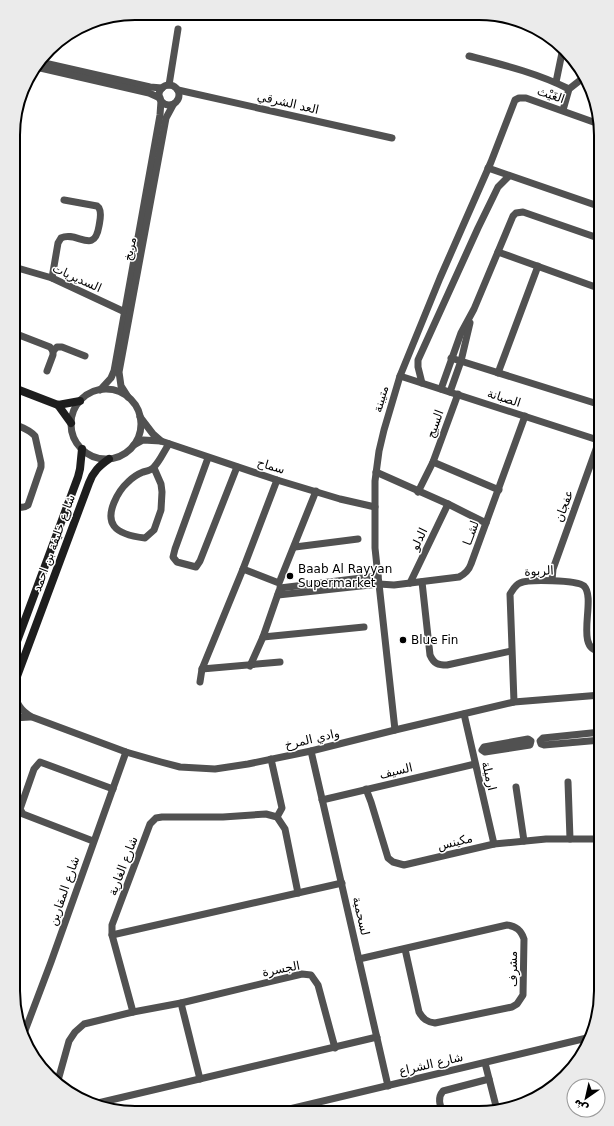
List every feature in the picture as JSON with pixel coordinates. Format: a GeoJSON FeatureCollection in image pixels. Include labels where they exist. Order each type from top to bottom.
{"type":"FeatureCollection","features":[{"type":"Feature","properties":{"kind":"street"},"geometry":{"type":"LineString","coordinates":[[169,85],[178,29]]}},
{"type":"Feature","properties":{"kind":"street"},"geometry":{"type":"LineString","coordinates":[[556,82],[562,55]]}},
{"type":"Feature","properties":{"kind":"street"},"geometry":{"type":"LineString","coordinates":[[469,56],[516,67],[556,82],[569,89]]}},
{"type":"Feature","properties":{"kind":"street"},"geometry":{"type":"LineString","coordinates":[[42,68],[149,93],[168,105],[173,105],[178,100],[180,94],[174,86],[169,85],[162,88],[150,87],[45,63]]}},
{"type":"Feature","properties":{"kind":"street"},"geometry":{"type":"LineString","coordinates":[[563,110],[569,89],[580,80]]}},
{"type":"Feature","properties":{"kind":"street"},"geometry":{"type":"LineString","coordinates":[[161,100],[159,94],[162,88]]}},
{"type":"Feature","properties":{"kind":"street","name":"العد الشرقي"},"geometry":{"type":"LineString","coordinates":[[178,90],[392,138]]}},
{"type":"Feature","properties":{"kind":"street","name":"الغَيْث"},"geometry":{"type":"LineString","coordinates":[[519,98],[526,98],[593,122]]}},
{"type":"Feature","properties":{"kind":"street","name":"متيبنة"},"geometry":{"type":"LineString","coordinates":[[394,730],[375,548],[376,472],[379,451],[400,376],[446,264],[488,168],[515,100],[519,98]]}},
{"type":"Feature","properties":{"kind":"street","name":"مريخ"},"geometry":{"type":"LineString","coordinates":[[128,397],[121,386],[119,372],[161,100]]}},
{"type":"Feature","properties":{"kind":"street","name":"مريخ"},"geometry":{"type":"LineString","coordinates":[[100,390],[111,378],[114,371],[166,118],[173,105]]}},
{"type":"Feature","properties":{"kind":"street"},"geometry":{"type":"LineString","coordinates":[[488,168],[594,205]]}},
{"type":"Feature","properties":{"kind":"street"},"geometry":{"type":"LineString","coordinates":[[422,383],[418,360],[481,221],[498,187],[509,176]]}},
{"type":"Feature","properties":{"kind":"street"},"geometry":{"type":"LineString","coordinates":[[52,278],[58,243],[61,238],[66,236],[93,240],[97,236],[101,212],[97,206],[64,200]]}},
{"type":"Feature","properties":{"kind":"street"},"geometry":{"type":"LineString","coordinates":[[441,389],[461,333],[474,309],[513,216],[520,212],[594,237]]}},
{"type":"Feature","properties":{"kind":"street"},"geometry":{"type":"LineString","coordinates":[[498,252],[594,286]]}},
{"type":"Feature","properties":{"kind":"street"},"geometry":{"type":"LineString","coordinates":[[498,373],[538,266]]}},
{"type":"Feature","properties":{"kind":"street","name":"السديريات"},"geometry":{"type":"LineString","coordinates":[[20,269],[52,278],[127,313]]}},
{"type":"Feature","properties":{"kind":"street"},"geometry":{"type":"LineString","coordinates":[[450,392],[461,361],[474,309]]}},
{"type":"Feature","properties":{"kind":"street"},"geometry":{"type":"LineString","coordinates":[[20,335],[50,347],[53,350]]}},
{"type":"Feature","properties":{"kind":"street"},"geometry":{"type":"LineString","coordinates":[[53,350],[57,347],[62,347],[85,356]]}},
{"type":"Feature","properties":{"kind":"street"},"geometry":{"type":"LineString","coordinates":[[47,372],[53,355],[53,350]]}},
{"type":"Feature","properties":{"kind":"street"},"geometry":{"type":"LineString","coordinates":[[451,358],[594,403]]}},
{"type":"Feature","properties":{"kind":"street","name":"الصبانة"},"geometry":{"type":"LineString","coordinates":[[400,376],[594,439]]}},
{"type":"Feature","properties":{"kind":"street"},"geometry":{"type":"LineString","coordinates":[[20,390],[58,405],[80,402]]}},
{"type":"Feature","properties":{"kind":"street"},"geometry":{"type":"LineString","coordinates":[[58,405],[71,423],[75,440],[86,453],[97,458],[109,459],[120,456],[134,445],[140,429],[140,417],[135,406],[128,397],[117,392],[106,390],[100,390],[89,394],[80,402],[74,411],[71,423]]}},
{"type":"Feature","properties":{"kind":"street","name":"السيج"},"geometry":{"type":"LineString","coordinates":[[418,492],[433,462],[458,394]]}},
{"type":"Feature","properties":{"kind":"street","name":"لشــا"},"geometry":{"type":"LineString","coordinates":[[279,589],[379,584],[394,585],[459,577],[464,574],[469,570],[525,416]]}},
{"type":"Feature","properties":{"kind":"street","name":"سماح"},"geometry":{"type":"LineString","coordinates":[[140,417],[153,434],[161,441]]}},
{"type":"Feature","properties":{"kind":"street"},"geometry":{"type":"LineString","coordinates":[[20,427],[32,432],[35,436],[41,463],[28,506],[25,508],[20,508]]}},
{"type":"Feature","properties":{"kind":"street","name":"سماح"},"geometry":{"type":"LineString","coordinates":[[134,445],[143,440],[161,441],[277,480],[340,499],[375,507]]}},
{"type":"Feature","properties":{"kind":"street"},"geometry":{"type":"LineString","coordinates":[[154,468],[161,484],[162,492],[161,510],[154,530],[145,538],[120,531],[114,526],[111,517],[114,501],[119,491],[129,481],[154,468],[169,444]]}},
{"type":"Feature","properties":{"kind":"street","name":"شارع خليفة بن احمد"},"geometry":{"type":"LineString","coordinates":[[20,633],[78,477],[82,449]]}},
{"type":"Feature","properties":{"kind":"street","name":"عفجان"},"geometry":{"type":"LineString","coordinates":[[552,580],[553,569],[594,457]]}},
{"type":"Feature","properties":{"kind":"street"},"geometry":{"type":"LineString","coordinates":[[208,458],[174,553],[173,557],[177,562],[196,566],[200,561],[237,467]]}},
{"type":"Feature","properties":{"kind":"street","name":"شارع خليفة بن احمد"},"geometry":{"type":"LineString","coordinates":[[20,669],[88,483],[99,466],[109,459]]}},
{"type":"Feature","properties":{"kind":"street"},"geometry":{"type":"LineString","coordinates":[[433,462],[499,490]]}},
{"type":"Feature","properties":{"kind":"street"},"geometry":{"type":"LineString","coordinates":[[376,472],[418,492],[448,504],[486,523]]}},
{"type":"Feature","properties":{"kind":"street"},"geometry":{"type":"LineString","coordinates":[[200,682],[202,669],[243,570],[277,480]]}},
{"type":"Feature","properties":{"kind":"street"},"geometry":{"type":"LineString","coordinates":[[250,666],[263,637],[279,589],[316,491]]}},
{"type":"Feature","properties":{"kind":"street","name":"الدلو"},"geometry":{"type":"LineString","coordinates":[[410,583],[448,504]]}},
{"type":"Feature","properties":{"kind":"street"},"geometry":{"type":"LineString","coordinates":[[295,547],[358,539]]}},
{"type":"Feature","properties":{"kind":"street"},"geometry":{"type":"LineString","coordinates":[[243,570],[279,589],[378,576]]}},
{"type":"Feature","properties":{"kind":"street","name":"الربوة"},"geometry":{"type":"LineString","coordinates":[[514,702],[510,594],[521,582],[552,580],[577,583],[584,586],[587,594],[588,644],[594,649]]}},
{"type":"Feature","properties":{"kind":"street"},"geometry":{"type":"LineString","coordinates":[[422,582],[430,655],[433,662],[439,665],[447,665],[511,651]]}},
{"type":"Feature","properties":{"kind":"street"},"geometry":{"type":"LineString","coordinates":[[263,637],[364,627]]}},
{"type":"Feature","properties":{"kind":"street"},"geometry":{"type":"LineString","coordinates":[[202,669],[250,666],[280,662]]}},
{"type":"Feature","properties":{"kind":"street","name":"وادي المرخ"},"geometry":{"type":"LineString","coordinates":[[20,708],[32,717],[126,752],[180,767],[200,769],[231,767],[311,751],[514,702],[594,696]]}},
{"type":"Feature","properties":{"kind":"street","name":"ارميلة"},"geometry":{"type":"LineString","coordinates":[[464,714],[494,844]]}},
{"type":"Feature","properties":{"kind":"street","name":"وادي المرخ"},"geometry":{"type":"LineString","coordinates":[[20,718],[32,717]]}},
{"type":"Feature","properties":{"kind":"street"},"geometry":{"type":"LineString","coordinates":[[594,733],[577,734],[558,740],[578,742],[594,741]]}},
{"type":"Feature","properties":{"kind":"street"},"geometry":{"type":"LineString","coordinates":[[577,734],[578,742]]}},
{"type":"Feature","properties":{"kind":"street"},"geometry":{"type":"LineString","coordinates":[[472,753],[482,750],[484,747],[493,748],[515,745]]}},
{"type":"Feature","properties":{"kind":"street","name":"لسحمية"},"geometry":{"type":"LineString","coordinates":[[311,751],[388,1086]]}},
{"type":"Feature","properties":{"kind":"street","name":"شارع المقارين"},"geometry":{"type":"LineString","coordinates":[[26,1028],[126,752]]}},
{"type":"Feature","properties":{"kind":"street"},"geometry":{"type":"LineString","coordinates":[[270,759],[282,808],[277,817],[285,829],[298,893]]}},
{"type":"Feature","properties":{"kind":"street"},"geometry":{"type":"LineString","coordinates":[[93,842],[22,814],[20,809],[34,769],[40,762],[113,789]]}},
{"type":"Feature","properties":{"kind":"street","name":"السيف"},"geometry":{"type":"LineString","coordinates":[[322,800],[475,764]]}},
{"type":"Feature","properties":{"kind":"street"},"geometry":{"type":"LineString","coordinates":[[568,782],[570,839]]}},
{"type":"Feature","properties":{"kind":"street"},"geometry":{"type":"LineString","coordinates":[[516,787],[524,842]]}},
{"type":"Feature","properties":{"kind":"street","name":"مكينس"},"geometry":{"type":"LineString","coordinates":[[366,790],[388,858],[393,862],[404,865],[494,844],[546,840],[594,839]]}},
{"type":"Feature","properties":{"kind":"street","name":"شارع الغارية"},"geometry":{"type":"LineString","coordinates":[[112,935],[112,925],[150,824],[156,818],[222,817],[266,814],[277,817]]}},
{"type":"Feature","properties":{"kind":"street"},"geometry":{"type":"LineString","coordinates":[[133,1012],[112,935],[342,882]]}},
{"type":"Feature","properties":{"kind":"street","name":"مشرف"},"geometry":{"type":"LineString","coordinates":[[359,959],[507,925],[513,926],[519,929],[524,939],[523,995],[517,1004],[512,1007],[430,1022],[425,1020],[419,1012],[405,949]]}},
{"type":"Feature","properties":{"kind":"street","name":"الجسرة"},"geometry":{"type":"LineString","coordinates":[[59,1077],[69,1041],[75,1032],[84,1024],[133,1012],[181,1003],[302,974],[311,975],[318,984],[335,1048]]}},
{"type":"Feature","properties":{"kind":"street"},"geometry":{"type":"LineString","coordinates":[[181,1003],[200,1079]]}},
{"type":"Feature","properties":{"kind":"street"},"geometry":{"type":"LineString","coordinates":[[104,1102],[377,1037]]}},
{"type":"Feature","properties":{"kind":"street","name":"شارع الشراع"},"geometry":{"type":"LineString","coordinates":[[306,1106],[583,1039]]}},
{"type":"Feature","properties":{"kind":"street"},"geometry":{"type":"LineString","coordinates":[[485,1063],[496,1105]]}},
{"type":"Feature","properties":{"kind":"street"},"geometry":{"type":"LineString","coordinates":[[441,1106],[439,1095],[442,1091],[490,1079]]}},
{"type":"Feature","properties":{"kind":"place","name":"Baab Al Rayyan Supermarket"},"geometry":{"type":"Point","coordinates":[290,576]}},
{"type":"Feature","properties":{"kind":"place","name":"Blue Fin"},"geometry":{"type":"Point","coordinates":[403,640]}}]}
